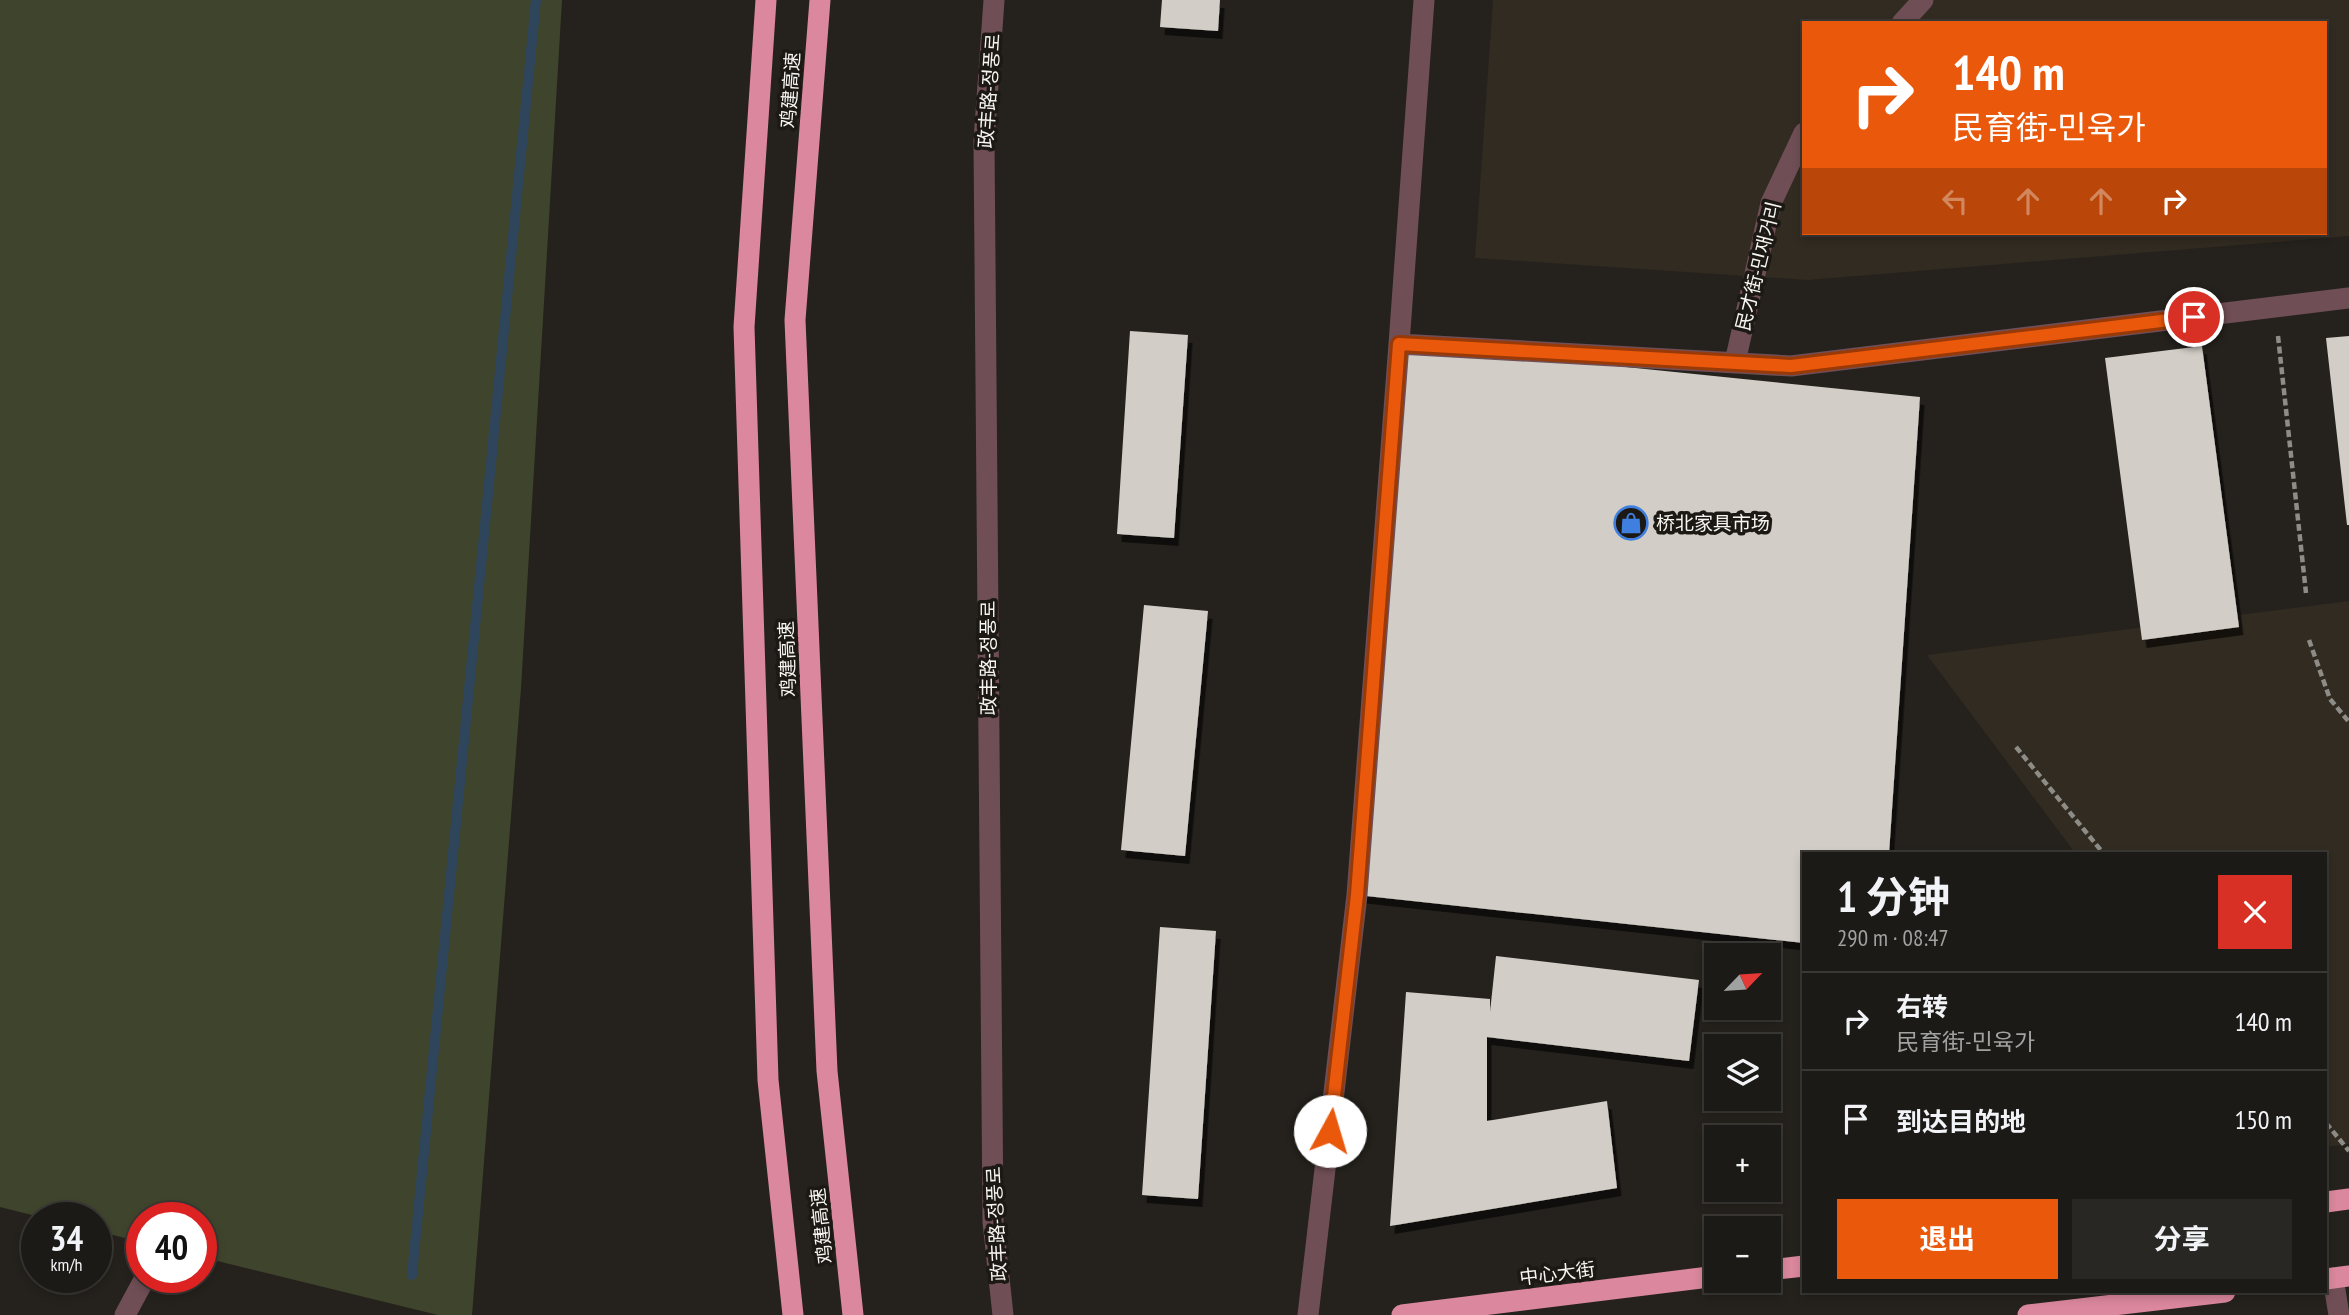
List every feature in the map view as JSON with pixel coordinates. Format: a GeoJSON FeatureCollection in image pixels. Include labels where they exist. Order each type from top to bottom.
{"type":"FeatureCollection","features":[{"type":"Feature","properties":{"kind":"highway","name":"鸡建高速"},"geometry":{"type":"LineString","coordinates":[[766,0],[744,327],[768,1080],[793,1315]]}},
{"type":"Feature","properties":{"kind":"highway","name":"鸡建高速"},"geometry":{"type":"LineString","coordinates":[[820,0],[795,320],[827,1071],[853,1315]]}},
{"type":"Feature","properties":{"kind":"highway"},"geometry":{"type":"LineString","coordinates":[[2327,1202],[2349,1199]]}},
{"type":"Feature","properties":{"kind":"highway"},"geometry":{"type":"LineString","coordinates":[[1781,1269],[1802,1266]]}},
{"type":"Feature","properties":{"kind":"highway","name":"中心大街"},"geometry":{"type":"LineString","coordinates":[[1402,1315],[1704,1278]]}},
{"type":"Feature","properties":{"kind":"highway"},"geometry":{"type":"LineString","coordinates":[[2028,1315],[2103,1310],[2218,1293]]}},
{"type":"Feature","properties":{"kind":"street","name":"政丰路-정풍로"},"geometry":{"type":"LineString","coordinates":[[995,0],[984,154],[993,1222],[1003,1315]]}},
{"type":"Feature","properties":{"kind":"street"},"geometry":{"type":"LineString","coordinates":[[1308,1315],[1357,895],[1424,0]]}},
{"type":"Feature","properties":{"kind":"street"},"geometry":{"type":"LineString","coordinates":[[1904,21],[1923,0]]}},
{"type":"Feature","properties":{"kind":"street","name":"民才街-민재거리"},"geometry":{"type":"LineString","coordinates":[[1735,362],[1772,203],[1802,137]]}},
{"type":"Feature","properties":{"kind":"street"},"geometry":{"type":"LineString","coordinates":[[1399,344],[1791,366],[2349,298]]}},
{"type":"Feature","properties":{"kind":"street"},"geometry":{"type":"LineString","coordinates":[[2336,1278],[2339,1315]]}},
{"type":"Feature","properties":{"kind":"street"},"geometry":{"type":"LineString","coordinates":[[125,1315],[137,1293]]}},
{"type":"Feature","properties":{"kind":"path"},"geometry":{"type":"LineString","coordinates":[[2275,307],[2306,593]]}},
{"type":"Feature","properties":{"kind":"path"},"geometry":{"type":"LineString","coordinates":[[2309,640],[2330,699],[2349,722]]}},
{"type":"Feature","properties":{"kind":"path"},"geometry":{"type":"LineString","coordinates":[[2015,747],[2102,852]]}},
{"type":"Feature","properties":{"kind":"path"},"geometry":{"type":"LineString","coordinates":[[2327,1124],[2349,1151]]}},
{"type":"Feature","properties":{"kind":"shaded area"},"geometry":{"type":"Polygon","coordinates":[[[1493,0],[2349,0],[2349,236],[1808,280],[1475,258],[1493,0]]]}},
{"type":"Feature","properties":{"kind":"shaded area"},"geometry":{"type":"Polygon","coordinates":[[[2349,601],[2349,1144],[2327,1147],[2327,852],[2075,852],[1927,655],[2349,601]]]}},
{"type":"Feature","properties":{"kind":"green space"},"geometry":{"type":"Polygon","coordinates":[[[0,0],[562,0],[521,688],[472,1315],[438,1315],[217,1261],[217,1202],[126,1202],[126,1238],[112,1235],[112,1202],[21,1202],[21,1212],[0,1207],[0,0]]]}},
{"type":"Feature","properties":{"kind":"building"},"geometry":{"type":"Polygon","coordinates":[[[1162,0],[1220,0],[1218,31],[1160,27],[1162,0]]]}},
{"type":"Feature","properties":{"kind":"building"},"geometry":{"type":"Polygon","coordinates":[[[1130,331],[1188,335],[1174,538],[1117,534],[1130,331]]]}},
{"type":"Feature","properties":{"kind":"building"},"geometry":{"type":"Polygon","coordinates":[[[2349,336],[2349,525],[2347,525],[2326,338],[2349,336]]]}},
{"type":"Feature","properties":{"kind":"building"},"geometry":{"type":"Polygon","coordinates":[[[1399,344],[1920,397],[1889,852],[1802,852],[1802,943],[1357,895],[1399,344]]]}},
{"type":"Feature","properties":{"kind":"building"},"geometry":{"type":"Polygon","coordinates":[[[2202,346],[2239,627],[2142,640],[2105,358],[2202,346]]]}},
{"type":"Feature","properties":{"kind":"building"},"geometry":{"type":"Polygon","coordinates":[[[1144,605],[1208,611],[1185,856],[1121,850],[1144,605]]]}},
{"type":"Feature","properties":{"kind":"building"},"geometry":{"type":"Polygon","coordinates":[[[1160,927],[1216,931],[1198,1199],[1142,1195],[1160,927]]]}},
{"type":"Feature","properties":{"kind":"building"},"geometry":{"type":"Polygon","coordinates":[[[1496,956],[1699,980],[1689,1061],[1487,1037],[1487,1121],[1607,1101],[1617,1188],[1390,1226],[1406,992],[1490,999],[1490,1012],[1496,956]]]}},
{"type":"Feature","properties":{"kind":"waterway"},"geometry":{"type":"LineString","coordinates":[[412,1275],[536,0]]}},
{"type":"Feature","properties":{"kind":"place","name":"桥北家具市场"},"geometry":{"type":"Point","coordinates":[1631,523]}},
{"type":"Feature","properties":{"kind":"route"},"geometry":{"type":"LineString","coordinates":[[1330,1131],[1357,895],[1399,344],[1791,366],[2194,317]]}}]}
